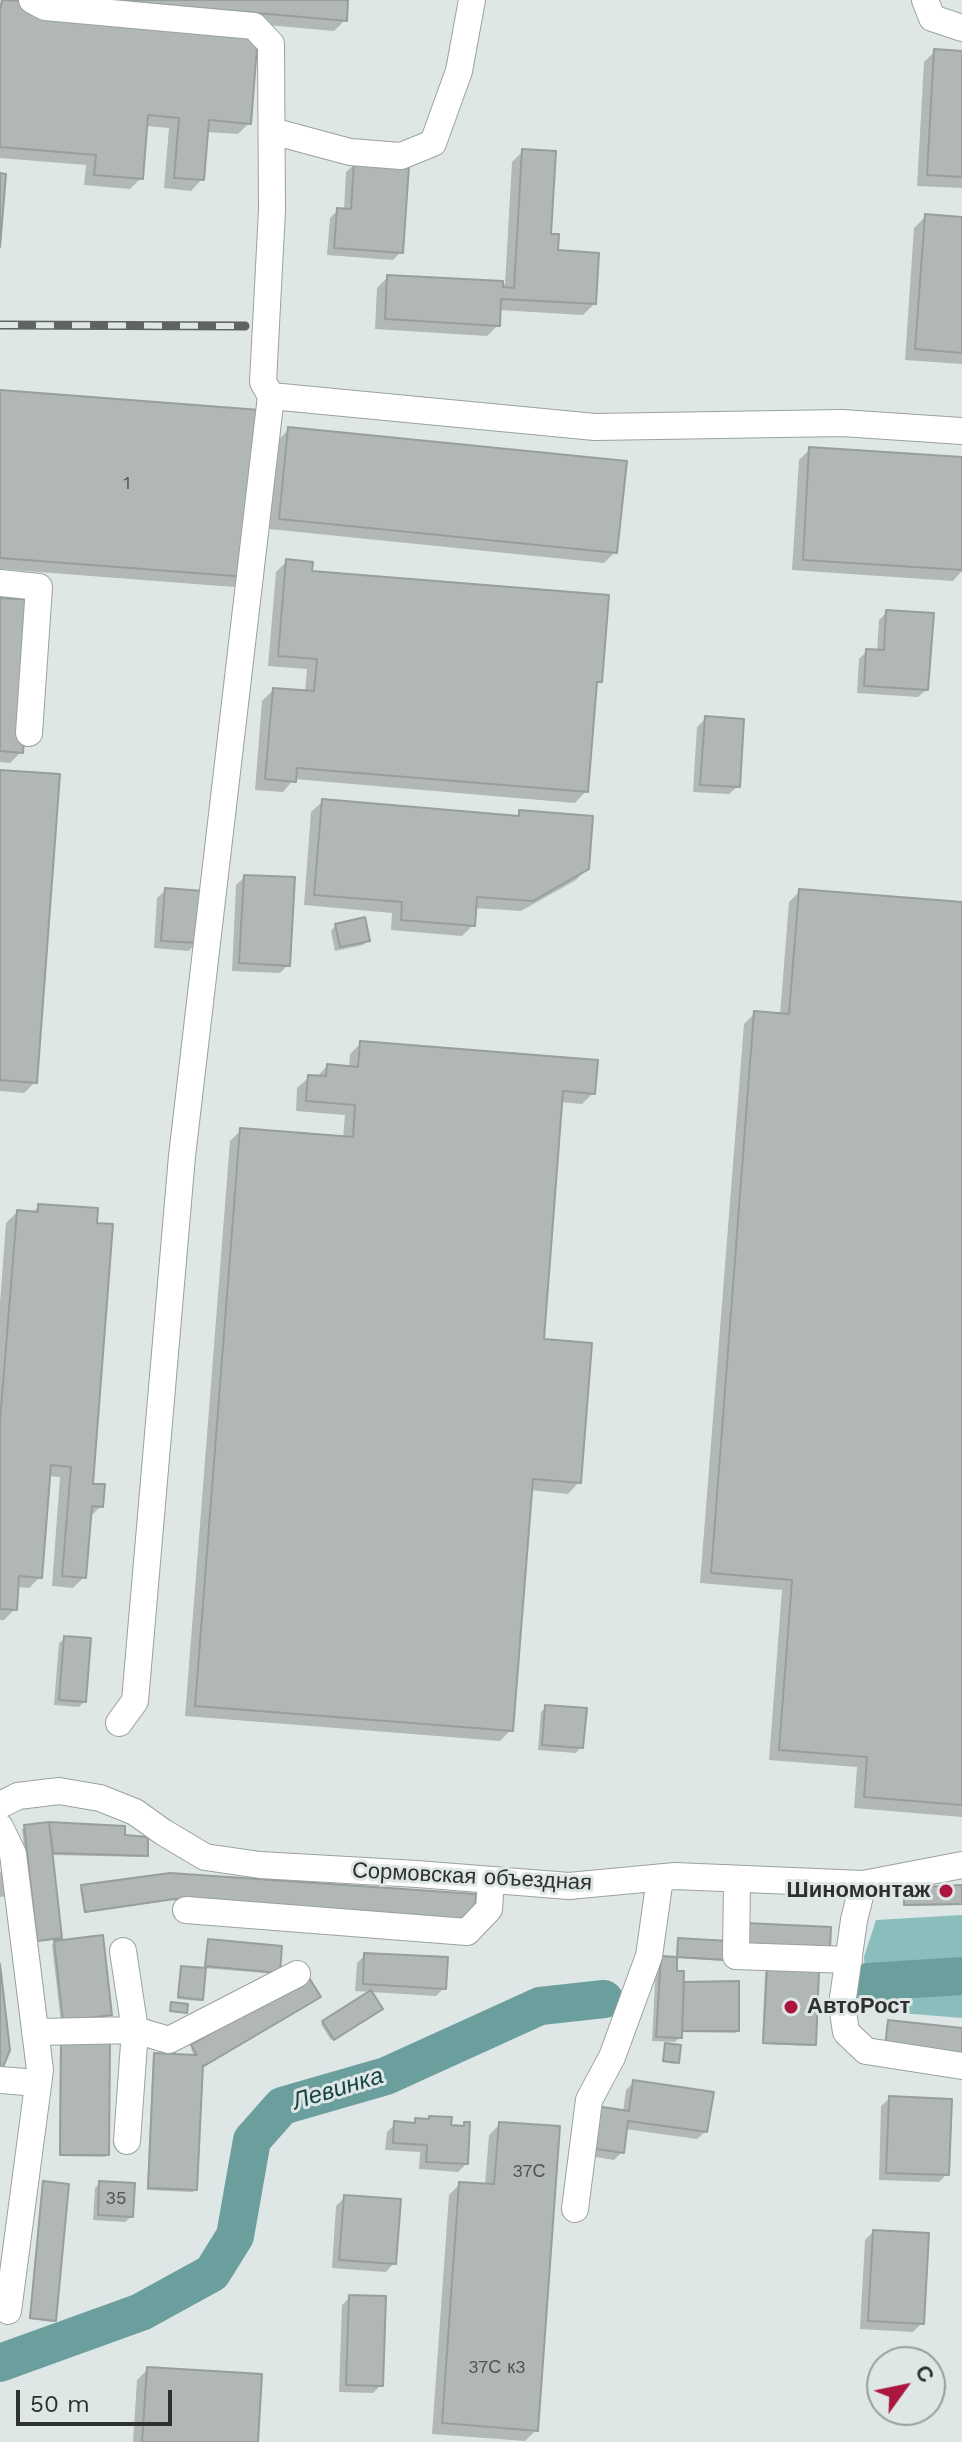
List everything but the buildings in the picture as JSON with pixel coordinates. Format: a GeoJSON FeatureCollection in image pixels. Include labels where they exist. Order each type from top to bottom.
{"type":"FeatureCollection","features":[{"type":"Feature","properties":{"kind":"street"},"geometry":{"type":"LineString","coordinates":[[32,0],[45,7],[254,26],[271,44],[272,210],[263,382],[271,396],[182,1156],[135,1701],[119,1723]]}},
{"type":"Feature","properties":{"kind":"street"},"geometry":{"type":"LineString","coordinates":[[272,131],[350,152],[401,156],[433,143],[459,71],[472,0]]}},
{"type":"Feature","properties":{"kind":"street"},"geometry":{"type":"LineString","coordinates":[[925,0],[932,18],[962,28]]}},
{"type":"Feature","properties":{"kind":"street"},"geometry":{"type":"LineString","coordinates":[[271,396],[595,427],[842,423],[962,431]]}},
{"type":"Feature","properties":{"kind":"street"},"geometry":{"type":"LineString","coordinates":[[0,583],[39,587],[29,733]]}},
{"type":"Feature","properties":{"kind":"street","name":"Сормовская объездная"},"geometry":{"type":"LineString","coordinates":[[0,1805],[18,1796],[59,1791],[100,1798],[135,1812],[205,1857],[260,1865],[569,1886],[660,1878],[863,1884],[962,1865]]}},
{"type":"Feature","properties":{"kind":"street"},"geometry":{"type":"LineString","coordinates":[[0,1827],[13,1854],[40,2070],[8,2311]]}},
{"type":"Feature","properties":{"kind":"street"},"geometry":{"type":"LineString","coordinates":[[575,2209],[589,2100],[612,2057],[649,1956],[660,1878]]}},
{"type":"Feature","properties":{"kind":"street"},"geometry":{"type":"LineString","coordinates":[[737,1879],[736,1956],[849,1960]]}},
{"type":"Feature","properties":{"kind":"street"},"geometry":{"type":"LineString","coordinates":[[186,1910],[467,1932],[489,1909],[491,1880]]}},
{"type":"Feature","properties":{"kind":"street"},"geometry":{"type":"LineString","coordinates":[[863,1884],[854,1920],[842,2005],[846,2032],[866,2051],[962,2066]]}},
{"type":"Feature","properties":{"kind":"street"},"geometry":{"type":"LineString","coordinates":[[123,1951],[135,2030],[127,2141]]}},
{"type":"Feature","properties":{"kind":"street"},"geometry":{"type":"LineString","coordinates":[[35,2032],[135,2030],[169,2040],[297,1974]]}},
{"type":"Feature","properties":{"kind":"street"},"geometry":{"type":"LineString","coordinates":[[0,2080],[38,2083]]}},
{"type":"Feature","properties":{"kind":"shaded area"},"geometry":{"type":"Polygon","coordinates":[[[962,1915],[962,2018],[889,2012],[866,1988],[864,1957],[876,1920],[962,1915]]]}},
{"type":"Feature","properties":{"kind":"waterway","name":"Левинка"},"geometry":{"type":"LineString","coordinates":[[868,1982],[962,1976]]}},
{"type":"Feature","properties":{"kind":"waterway","name":"Левинка"},"geometry":{"type":"LineString","coordinates":[[0,2363],[141,2312],[212,2273],[235,2236],[252,2140],[282,2106],[386,2076],[540,2006],[604,1999]]}},
{"type":"Feature","properties":{"kind":"railway"},"geometry":{"type":"LineString","coordinates":[[0,325],[245,326]]}},
{"type":"Feature","properties":{"kind":"place","name":"Шиномонтаж"},"geometry":{"type":"Point","coordinates":[946,1891]}},
{"type":"Feature","properties":{"kind":"place","name":"АвтоРост"},"geometry":{"type":"Point","coordinates":[791,2007]}}]}
